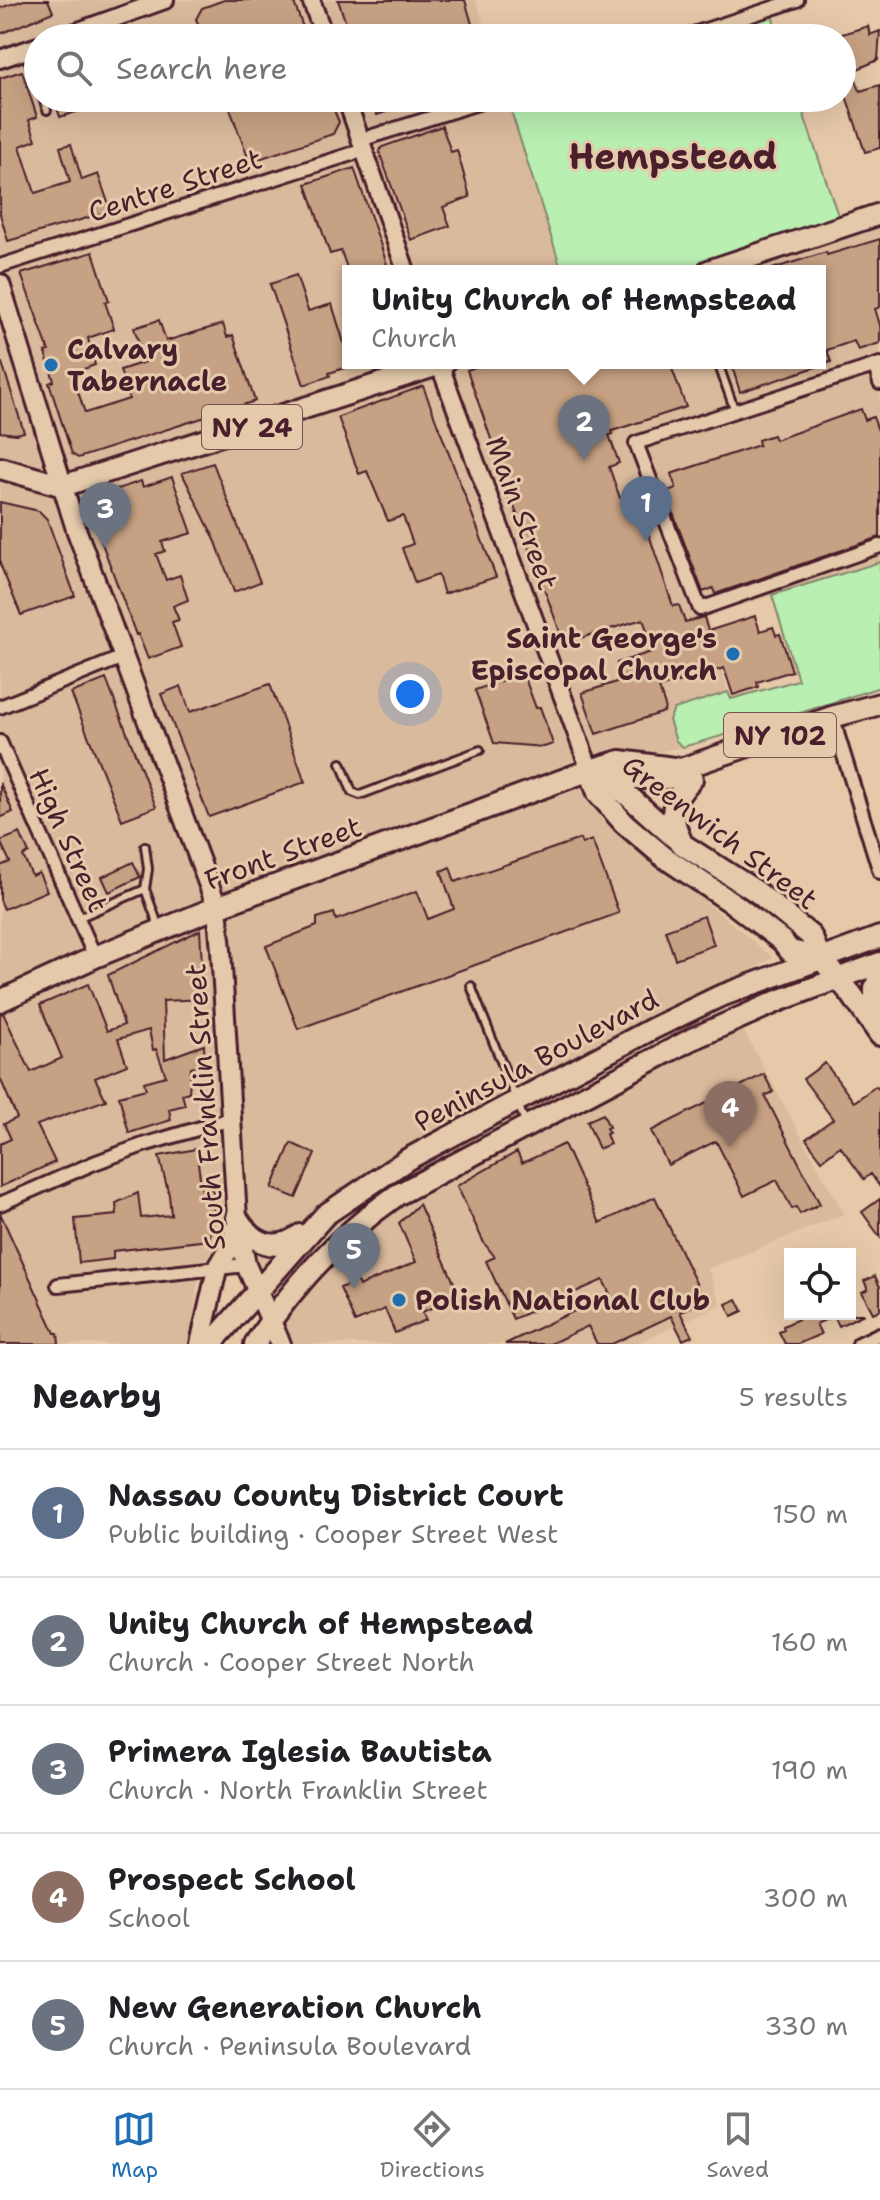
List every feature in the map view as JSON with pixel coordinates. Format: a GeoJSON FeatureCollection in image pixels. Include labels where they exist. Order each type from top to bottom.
{"type":"FeatureCollection","features":[{"type":"Feature","properties":{"kind":"main road"},"geometry":{"type":"LineString","coordinates":[[726,265],[880,214]]}},
{"type":"Feature","properties":{"kind":"main road","name":"South Franklin Street"},"geometry":{"type":"LineString","coordinates":[[0,284],[63,486],[217,907],[237,1218],[246,1265],[281,1344]]}},
{"type":"Feature","properties":{"kind":"main road","name":"NY 24"},"geometry":{"type":"LineString","coordinates":[[63,486],[426,369]]}},
{"type":"Feature","properties":{"kind":"main road"},"geometry":{"type":"LineString","coordinates":[[0,468],[63,486]]}},
{"type":"Feature","properties":{"kind":"main road","name":"Front Street"},"geometry":{"type":"LineString","coordinates":[[590,770],[632,778],[692,779],[880,707]]}},
{"type":"Feature","properties":{"kind":"main road","name":"Front Street"},"geometry":{"type":"LineString","coordinates":[[0,1001],[95,957],[217,907],[590,770],[620,761],[681,769],[834,723]]}},
{"type":"Feature","properties":{"kind":"main road","name":"Greenwich Street"},"geometry":{"type":"LineString","coordinates":[[590,770],[624,792],[682,844],[757,892],[811,936],[820,957],[877,1031]]}},
{"type":"Feature","properties":{"kind":"main road","name":"Greenwich Street"},"geometry":{"type":"LineString","coordinates":[[590,770],[598,793],[624,823],[664,857],[734,904],[782,941],[790,951],[820,957]]}},
{"type":"Feature","properties":{"kind":"main road"},"geometry":{"type":"LineString","coordinates":[[682,844],[673,823],[673,806],[676,796],[692,779]]}},
{"type":"Feature","properties":{"kind":"main road","name":"Peninsula Boulevard"},"geometry":{"type":"LineString","coordinates":[[211,1344],[325,1215],[408,1159],[692,1009],[820,957],[880,937]]}},
{"type":"Feature","properties":{"kind":"main road","name":"Peninsula Boulevard"},"geometry":{"type":"LineString","coordinates":[[255,1344],[269,1321],[311,1270],[363,1220],[397,1195],[692,1039],[880,963]]}},
{"type":"Feature","properties":{"kind":"main road"},"geometry":{"type":"LineString","coordinates":[[877,1031],[875,988],[880,975]]}},
{"type":"Feature","properties":{"kind":"main road"},"geometry":{"type":"LineString","coordinates":[[237,1218],[258,1242],[271,1246],[291,1242],[325,1215]]}},
{"type":"Feature","properties":{"kind":"main road"},"geometry":{"type":"LineString","coordinates":[[200,1344],[217,1269],[232,1244],[237,1218]]}},
{"type":"Feature","properties":{"kind":"street"},"geometry":{"type":"LineString","coordinates":[[98,24],[165,0]]}},
{"type":"Feature","properties":{"kind":"street"},"geometry":{"type":"LineString","coordinates":[[311,0],[320,24]]}},
{"type":"Feature","properties":{"kind":"street"},"geometry":{"type":"LineString","coordinates":[[724,24],[797,0]]}},
{"type":"Feature","properties":{"kind":"street"},"geometry":{"type":"LineString","coordinates":[[0,59],[24,51]]}},
{"type":"Feature","properties":{"kind":"street"},"geometry":{"type":"LineString","coordinates":[[351,112],[404,265]]}},
{"type":"Feature","properties":{"kind":"street","name":"Centre Street"},"geometry":{"type":"LineString","coordinates":[[0,266],[455,112]]}},
{"type":"Feature","properties":{"kind":"street"},"geometry":{"type":"LineString","coordinates":[[880,383],[877,365],[636,443],[700,609],[880,546]]}},
{"type":"Feature","properties":{"kind":"street","name":"Main Street"},"geometry":{"type":"LineString","coordinates":[[443,369],[590,770]]}},
{"type":"Feature","properties":{"kind":"street"},"geometry":{"type":"LineString","coordinates":[[0,707],[123,657]]}},
{"type":"Feature","properties":{"kind":"street"},"geometry":{"type":"LineString","coordinates":[[834,723],[880,872]]}},
{"type":"Feature","properties":{"kind":"street","name":"High Street"},"geometry":{"type":"LineString","coordinates":[[0,742],[95,957]]}},
{"type":"Feature","properties":{"kind":"street"},"geometry":{"type":"LineString","coordinates":[[0,1204],[106,1159],[231,1119]]}},
{"type":"Feature","properties":{"kind":"street"},"geometry":{"type":"LineString","coordinates":[[58,1285],[246,1265]]}},
{"type":"Feature","properties":{"kind":"street"},"geometry":{"type":"LineString","coordinates":[[859,1344],[880,1334]]}},
{"type":"Feature","properties":{"kind":"lane"},"geometry":{"type":"LineString","coordinates":[[720,369],[735,411]]}},
{"type":"Feature","properties":{"kind":"lane"},"geometry":{"type":"LineString","coordinates":[[341,763],[352,792],[360,795],[480,750]]}},
{"type":"Feature","properties":{"kind":"lane"},"geometry":{"type":"LineString","coordinates":[[145,846],[148,874],[145,889],[160,930]]}},
{"type":"Feature","properties":{"kind":"lane"},"geometry":{"type":"LineString","coordinates":[[78,918],[145,889]]}},
{"type":"Feature","properties":{"kind":"lane"},"geometry":{"type":"LineString","coordinates":[[471,986],[527,1126]]}},
{"type":"Feature","properties":{"kind":"shaded area"},"geometry":{"type":"Polygon","coordinates":[[[0,0],[476,0],[484,24],[24,24],[24,112],[511,112],[560,265],[342,265],[342,369],[826,369],[826,265],[728,265],[880,214],[880,562],[706,616],[728,692],[674,709],[676,741],[682,747],[621,759],[580,777],[626,835],[773,958],[579,1063],[326,1211],[262,1270],[234,1218],[197,1285],[192,1344],[0,1344],[0,0]]]}},
{"type":"Feature","properties":{"kind":"shaded area"},"geometry":{"type":"Polygon","coordinates":[[[739,1023],[844,1214],[708,1269],[721,1304],[636,1344],[260,1344],[369,1219],[739,1023]]]}},
{"type":"Feature","properties":{"kind":"green space"},"geometry":{"type":"Polygon","coordinates":[[[770,9],[775,24],[723,24],[770,9]]]}},
{"type":"Feature","properties":{"kind":"green space"},"geometry":{"type":"Polygon","coordinates":[[[511,112],[803,112],[842,227],[727,265],[560,265],[511,112]]]}},
{"type":"Feature","properties":{"kind":"green space"},"geometry":{"type":"Polygon","coordinates":[[[880,562],[880,687],[683,747],[676,741],[669,720],[674,709],[728,692],[731,699],[798,680],[772,595],[880,562]]]}},
{"type":"Feature","properties":{"kind":"building"},"geometry":{"type":"Polygon","coordinates":[[[24,0],[48,0],[53,12],[0,34],[0,8],[24,0]]]}},
{"type":"Feature","properties":{"kind":"building"},"geometry":{"type":"Polygon","coordinates":[[[224,0],[293,0],[302,24],[198,24],[196,19],[202,8],[224,0]]]}},
{"type":"Feature","properties":{"kind":"building"},"geometry":{"type":"Polygon","coordinates":[[[338,0],[465,0],[472,24],[346,24],[338,0]]]}},
{"type":"Feature","properties":{"kind":"building"},"geometry":{"type":"Polygon","coordinates":[[[868,26],[870,35],[880,31],[878,60],[856,70],[856,30],[868,26]]]}},
{"type":"Feature","properties":{"kind":"building"},"geometry":{"type":"Polygon","coordinates":[[[22,71],[24,112],[35,112],[37,117],[29,120],[36,140],[20,146],[35,193],[70,182],[60,147],[71,144],[82,180],[98,174],[111,211],[8,241],[0,214],[0,78],[22,71]]]}},
{"type":"Feature","properties":{"kind":"building"},"geometry":{"type":"Polygon","coordinates":[[[856,80],[860,91],[880,85],[880,148],[865,152],[851,112],[856,112],[856,80]]]}},
{"type":"Feature","properties":{"kind":"building"},"geometry":{"type":"Polygon","coordinates":[[[58,112],[76,112],[60,117],[58,112]]]}},
{"type":"Feature","properties":{"kind":"building"},"geometry":{"type":"Polygon","coordinates":[[[231,112],[335,112],[339,122],[333,134],[259,159],[247,155],[231,112]]]}},
{"type":"Feature","properties":{"kind":"building"},"geometry":{"type":"Polygon","coordinates":[[[442,126],[451,152],[457,150],[470,197],[443,207],[450,226],[411,240],[379,151],[382,147],[442,126]]]}},
{"type":"Feature","properties":{"kind":"building"},"geometry":{"type":"Polygon","coordinates":[[[354,168],[387,265],[346,265],[341,251],[330,254],[306,184],[354,168]]]}},
{"type":"Feature","properties":{"kind":"building"},"geometry":{"type":"Polygon","coordinates":[[[880,239],[880,307],[875,309],[880,325],[880,343],[858,350],[854,341],[827,350],[831,362],[826,364],[826,265],[785,265],[826,252],[827,255],[880,239]]]}},
{"type":"Feature","properties":{"kind":"building"},"geometry":{"type":"Polygon","coordinates":[[[93,252],[109,301],[105,302],[114,329],[88,338],[95,365],[72,373],[85,413],[129,399],[120,370],[145,362],[134,328],[159,320],[166,341],[223,324],[227,337],[233,335],[255,401],[78,458],[72,454],[49,383],[54,381],[45,352],[49,351],[21,274],[93,252]]]}},
{"type":"Feature","properties":{"kind":"building"},"geometry":{"type":"Polygon","coordinates":[[[296,275],[308,311],[332,304],[342,337],[342,369],[304,385],[270,284],[296,275]]]}},
{"type":"Feature","properties":{"kind":"building"},"geometry":{"type":"Polygon","coordinates":[[[2,363],[24,432],[0,432],[2,363]]]}},
{"type":"Feature","properties":{"kind":"building"},"geometry":{"type":"Polygon","coordinates":[[[672,369],[686,407],[612,431],[613,434],[609,435],[619,463],[609,467],[620,498],[635,493],[673,606],[679,605],[685,622],[704,617],[708,631],[755,616],[760,631],[773,627],[776,635],[780,634],[792,671],[757,682],[758,687],[733,695],[724,668],[659,688],[664,712],[596,734],[582,693],[623,680],[617,663],[654,651],[643,619],[564,643],[510,502],[467,370],[672,369]]]}},
{"type":"Feature","properties":{"kind":"building"},"geometry":{"type":"Polygon","coordinates":[[[733,369],[810,369],[740,392],[733,369]]]}},
{"type":"Feature","properties":{"kind":"building"},"geometry":{"type":"Polygon","coordinates":[[[423,386],[496,577],[444,594],[438,575],[415,583],[402,548],[413,544],[403,516],[388,521],[367,471],[359,474],[338,417],[423,386]]]}},
{"type":"Feature","properties":{"kind":"building"},"geometry":{"type":"Polygon","coordinates":[[[861,409],[865,420],[873,417],[880,436],[880,537],[715,594],[713,588],[703,592],[665,492],[676,488],[671,474],[759,445],[758,440],[773,435],[775,440],[861,409]]]}},
{"type":"Feature","properties":{"kind":"building"},"geometry":{"type":"Polygon","coordinates":[[[213,463],[260,582],[234,592],[216,542],[182,473],[213,463]]]}},
{"type":"Feature","properties":{"kind":"building"},"geometry":{"type":"Polygon","coordinates":[[[172,477],[192,533],[162,542],[165,551],[156,554],[166,580],[180,575],[188,600],[173,606],[179,620],[172,622],[181,647],[148,659],[136,635],[86,500],[141,481],[143,487],[172,477]]]}},
{"type":"Feature","properties":{"kind":"building"},"geometry":{"type":"Polygon","coordinates":[[[0,502],[39,511],[47,519],[75,596],[21,615],[0,564],[0,502]]]}},
{"type":"Feature","properties":{"kind":"building"},"geometry":{"type":"Polygon","coordinates":[[[523,673],[536,708],[540,707],[553,744],[544,747],[494,743],[475,690],[523,673]]]}},
{"type":"Feature","properties":{"kind":"building"},"geometry":{"type":"Polygon","coordinates":[[[106,679],[156,807],[122,820],[71,693],[106,679]]]}},
{"type":"Feature","properties":{"kind":"building"},"geometry":{"type":"Polygon","coordinates":[[[270,684],[305,782],[209,817],[161,694],[181,686],[190,712],[270,684]]]}},
{"type":"Feature","properties":{"kind":"building"},"geometry":{"type":"Polygon","coordinates":[[[0,783],[13,812],[0,818],[0,783]]]}},
{"type":"Feature","properties":{"kind":"building"},"geometry":{"type":"Polygon","coordinates":[[[20,833],[29,853],[23,856],[32,876],[39,873],[47,891],[4,909],[0,900],[0,866],[10,862],[0,841],[20,833]]]}},
{"type":"Feature","properties":{"kind":"building"},"geometry":{"type":"Polygon","coordinates":[[[580,839],[582,844],[592,840],[619,913],[298,1029],[266,946],[317,926],[317,918],[334,913],[336,920],[417,891],[428,919],[454,909],[441,871],[450,867],[455,882],[580,839]]]}},
{"type":"Feature","properties":{"kind":"building"},"geometry":{"type":"Polygon","coordinates":[[[133,862],[140,877],[109,892],[102,877],[133,862]]]}},
{"type":"Feature","properties":{"kind":"building"},"geometry":{"type":"Polygon","coordinates":[[[704,916],[714,945],[675,959],[665,930],[704,916]]]}},
{"type":"Feature","properties":{"kind":"building"},"geometry":{"type":"Polygon","coordinates":[[[200,930],[204,999],[163,1001],[165,1059],[204,1045],[205,1064],[191,1068],[189,1092],[182,1094],[185,1105],[169,1109],[171,1120],[129,1133],[119,1096],[146,1089],[144,1082],[166,1076],[156,1049],[153,1050],[149,1030],[118,1039],[127,1065],[95,1078],[106,1100],[37,1125],[55,1162],[0,1187],[0,1144],[11,1139],[4,1124],[17,1118],[0,1078],[0,1014],[3,1013],[31,1072],[62,1058],[40,1005],[88,984],[107,1031],[124,1025],[108,975],[200,930]]]}},
{"type":"Feature","properties":{"kind":"building"},"geometry":{"type":"Polygon","coordinates":[[[825,1063],[854,1102],[876,1086],[880,1091],[880,1187],[871,1174],[864,1179],[840,1146],[822,1160],[806,1139],[833,1119],[803,1079],[825,1063]]]}},
{"type":"Feature","properties":{"kind":"building"},"geometry":{"type":"Polygon","coordinates":[[[764,1074],[773,1092],[765,1096],[820,1204],[800,1214],[796,1207],[792,1209],[777,1180],[744,1196],[716,1141],[668,1165],[651,1131],[764,1074]]]}},
{"type":"Feature","properties":{"kind":"building"},"geometry":{"type":"Polygon","coordinates":[[[603,1114],[609,1127],[606,1134],[610,1144],[599,1149],[587,1121],[603,1114]]]}},
{"type":"Feature","properties":{"kind":"building"},"geometry":{"type":"Polygon","coordinates":[[[291,1143],[315,1154],[296,1198],[272,1188],[291,1143]]]}},
{"type":"Feature","properties":{"kind":"building"},"geometry":{"type":"Polygon","coordinates":[[[564,1144],[600,1223],[655,1197],[704,1300],[680,1312],[692,1336],[683,1340],[671,1316],[612,1344],[597,1344],[588,1326],[550,1344],[505,1344],[610,1294],[603,1280],[513,1319],[486,1261],[495,1257],[484,1243],[457,1186],[517,1152],[522,1163],[564,1144]]]}},
{"type":"Feature","properties":{"kind":"building"},"geometry":{"type":"Polygon","coordinates":[[[196,1149],[202,1191],[213,1189],[214,1218],[209,1240],[113,1251],[113,1259],[79,1263],[75,1219],[117,1215],[116,1203],[138,1193],[141,1218],[171,1215],[159,1156],[196,1149]]]}},
{"type":"Feature","properties":{"kind":"building"},"geometry":{"type":"Polygon","coordinates":[[[880,1199],[880,1237],[862,1212],[880,1199]]]}},
{"type":"Feature","properties":{"kind":"building"},"geometry":{"type":"Polygon","coordinates":[[[419,1204],[460,1296],[422,1312],[426,1320],[395,1333],[385,1309],[355,1322],[340,1288],[357,1281],[359,1286],[416,1262],[399,1223],[419,1204]]]}},
{"type":"Feature","properties":{"kind":"building"},"geometry":{"type":"Polygon","coordinates":[[[0,1213],[55,1333],[58,1333],[59,1344],[0,1344],[0,1213]]]}},
{"type":"Feature","properties":{"kind":"building"},"geometry":{"type":"Polygon","coordinates":[[[875,1276],[880,1287],[880,1310],[873,1313],[862,1292],[868,1289],[864,1281],[875,1276]]]}},
{"type":"Feature","properties":{"kind":"building"},"geometry":{"type":"Polygon","coordinates":[[[737,1299],[743,1311],[732,1316],[726,1304],[737,1299]]]}},
{"type":"Feature","properties":{"kind":"building"},"geometry":{"type":"Polygon","coordinates":[[[796,1320],[825,1320],[816,1324],[821,1334],[798,1344],[785,1344],[779,1332],[784,1330],[783,1326],[796,1320]]]}},
{"type":"Feature","properties":{"kind":"building"},"geometry":{"type":"Polygon","coordinates":[[[836,1320],[852,1320],[839,1326],[836,1320]]]}},
{"type":"Feature","properties":{"kind":"place","name":"Calvary Tabernacle"},"geometry":{"type":"Point","coordinates":[51,365]}},
{"type":"Feature","properties":{"kind":"place","name":"Unity Church of Hempstead"},"geometry":{"type":"Point","coordinates":[584,461]}},
{"type":"Feature","properties":{"kind":"place","name":"Nassau County District Court"},"geometry":{"type":"Point","coordinates":[646,542]}},
{"type":"Feature","properties":{"kind":"place","name":"Primera Iglesia Bautista"},"geometry":{"type":"Point","coordinates":[105,548]}},
{"type":"Feature","properties":{"kind":"place","name":"Saint George's Episcopal Church"},"geometry":{"type":"Point","coordinates":[733,654]}},
{"type":"Feature","properties":{"kind":"place","name":"Prospect School"},"geometry":{"type":"Point","coordinates":[730,1147]}},
{"type":"Feature","properties":{"kind":"place","name":"New Generation Church"},"geometry":{"type":"Point","coordinates":[354,1289]}},
{"type":"Feature","properties":{"kind":"place","name":"Polish National Club"},"geometry":{"type":"Point","coordinates":[399,1300]}},
{"type":"Feature","properties":{"kind":"district","name":"Hempstead"},"geometry":{"type":"Point","coordinates":[673,156]}}]}
